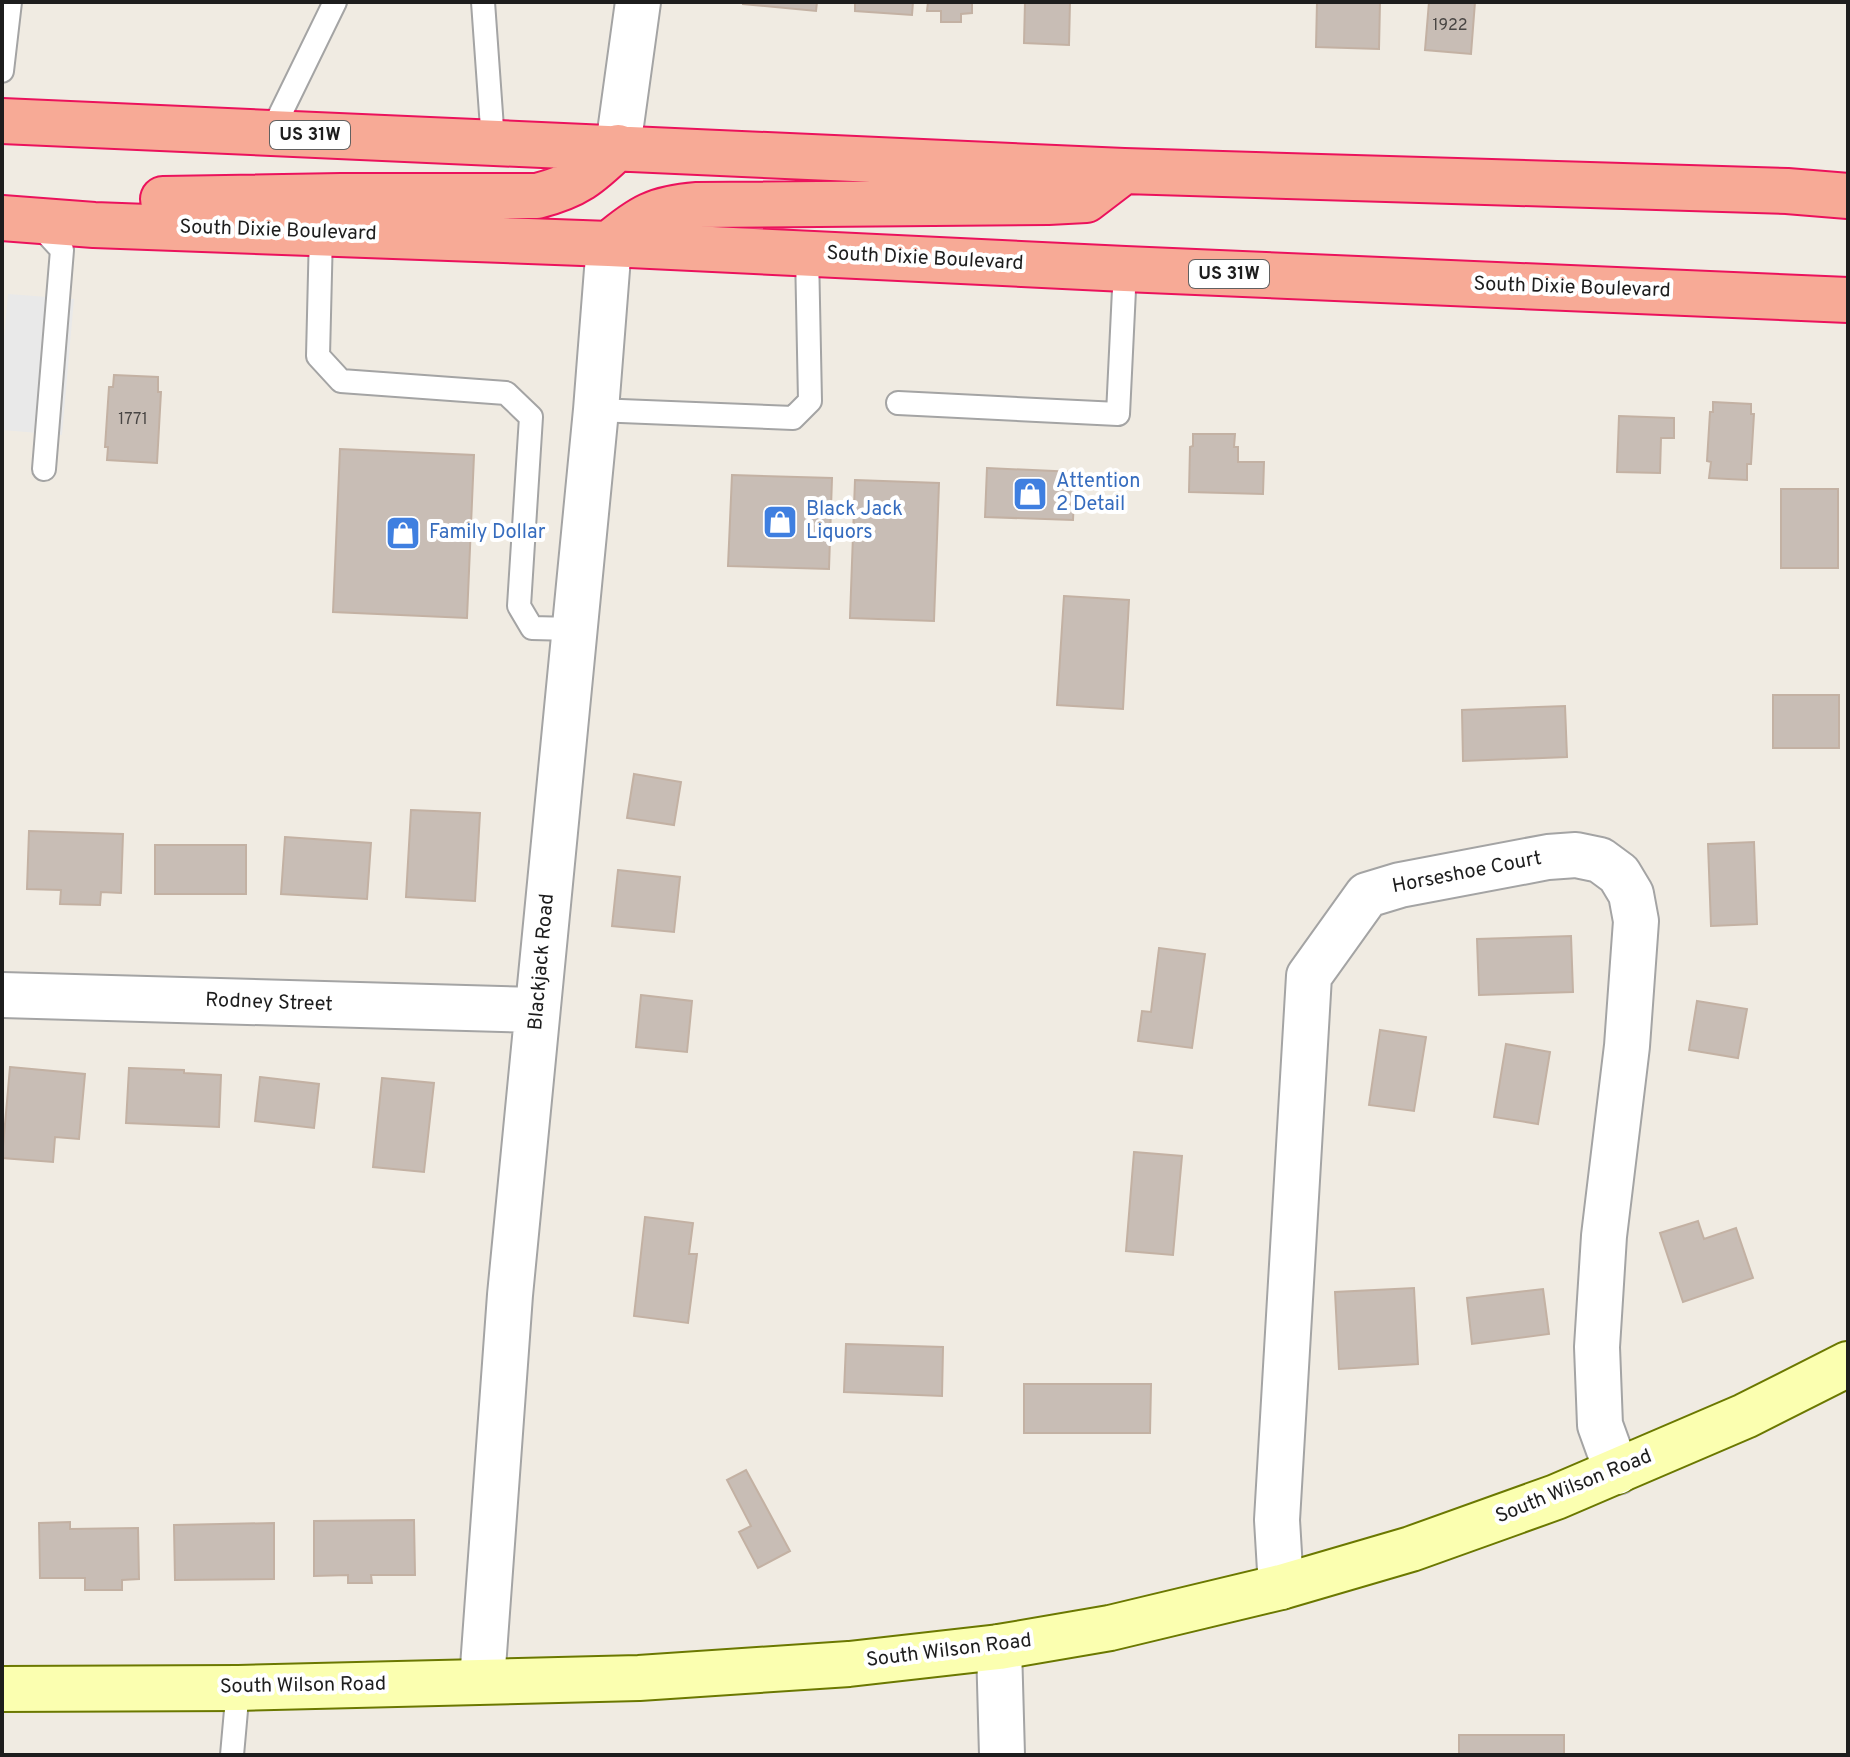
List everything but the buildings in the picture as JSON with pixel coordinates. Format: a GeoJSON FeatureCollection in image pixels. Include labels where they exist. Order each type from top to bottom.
{"type":"FeatureCollection","features":[{"type":"Feature","properties":{"kind":"highway","name":"US 31W"},"geometry":{"type":"LineString","coordinates":[[2,121],[1124,171],[1848,196]]}},
{"type":"Feature","properties":{"kind":"highway"},"geometry":{"type":"LineString","coordinates":[[94,225],[148,200],[537,196],[557,191],[587,176],[618,147]]}},
{"type":"Feature","properties":{"kind":"highway"},"geometry":{"type":"LineString","coordinates":[[609,244],[633,223],[657,211],[676,207],[1086,200],[1124,171]]}},
{"type":"Feature","properties":{"kind":"highway","name":"South Dixie Boulevard"},"geometry":{"type":"LineString","coordinates":[[18,219],[94,225],[609,244],[1848,300]]}},
{"type":"Feature","properties":{"kind":"main road","name":"South Wilson Road"},"geometry":{"type":"LineString","coordinates":[[2,1689],[238,1688],[639,1678],[849,1664],[999,1647],[1110,1628],[1281,1587],[1425,1544],[1617,1472],[1745,1416],[1848,1364]]}},
{"type":"Feature","properties":{"kind":"street"},"geometry":{"type":"LineString","coordinates":[[618,147],[638,2]]}},
{"type":"Feature","properties":{"kind":"street","name":"Blackjack Road"},"geometry":{"type":"LineString","coordinates":[[482,1681],[510,1295],[596,410],[609,244]]}},
{"type":"Feature","properties":{"kind":"street","name":"Horseshoe Court"},"geometry":{"type":"LineString","coordinates":[[1281,1587],[1277,1520],[1309,976],[1367,895],[1400,885],[1548,857],[1576,855],[1600,860],[1619,874],[1631,894],[1636,921],[1627,1046],[1604,1236],[1597,1347],[1600,1425],[1617,1472]]}},
{"type":"Feature","properties":{"kind":"street","name":"Rodney Street"},"geometry":{"type":"LineString","coordinates":[[2,995],[537,1010]]}},
{"type":"Feature","properties":{"kind":"street"},"geometry":{"type":"LineString","coordinates":[[999,1647],[1002,1755]]}},
{"type":"Feature","properties":{"kind":"lane"},"geometry":{"type":"LineString","coordinates":[[2,71],[10,2]]}},
{"type":"Feature","properties":{"kind":"lane"},"geometry":{"type":"LineString","coordinates":[[271,133],[335,2]]}},
{"type":"Feature","properties":{"kind":"lane"},"geometry":{"type":"LineString","coordinates":[[483,2],[493,142]]}},
{"type":"Feature","properties":{"kind":"lane"},"geometry":{"type":"LineString","coordinates":[[18,219],[62,250],[44,469]]}},
{"type":"Feature","properties":{"kind":"lane"},"geometry":{"type":"LineString","coordinates":[[321,233],[318,356],[341,381],[506,393],[531,417],[519,606],[532,628],[573,629]]}},
{"type":"Feature","properties":{"kind":"lane"},"geometry":{"type":"LineString","coordinates":[[596,410],[793,418],[810,401],[807,253]]}},
{"type":"Feature","properties":{"kind":"lane"},"geometry":{"type":"LineString","coordinates":[[898,403],[1118,414],[1125,269]]}},
{"type":"Feature","properties":{"kind":"lane"},"geometry":{"type":"LineString","coordinates":[[232,1755],[238,1688]]}},
{"type":"Feature","properties":{"kind":"shaded area"},"geometry":{"type":"Polygon","coordinates":[[[8,294],[74,299],[62,435],[2,430],[2,360],[8,294]]]}},
{"type":"Feature","properties":{"kind":"place","name":"Attention 2 Detail"},"geometry":{"type":"Point","coordinates":[1030,494]}},
{"type":"Feature","properties":{"kind":"place","name":"Black Jack Liquors"},"geometry":{"type":"Point","coordinates":[780,522]}},
{"type":"Feature","properties":{"kind":"place","name":"Family Dollar"},"geometry":{"type":"Point","coordinates":[403,533]}}]}
